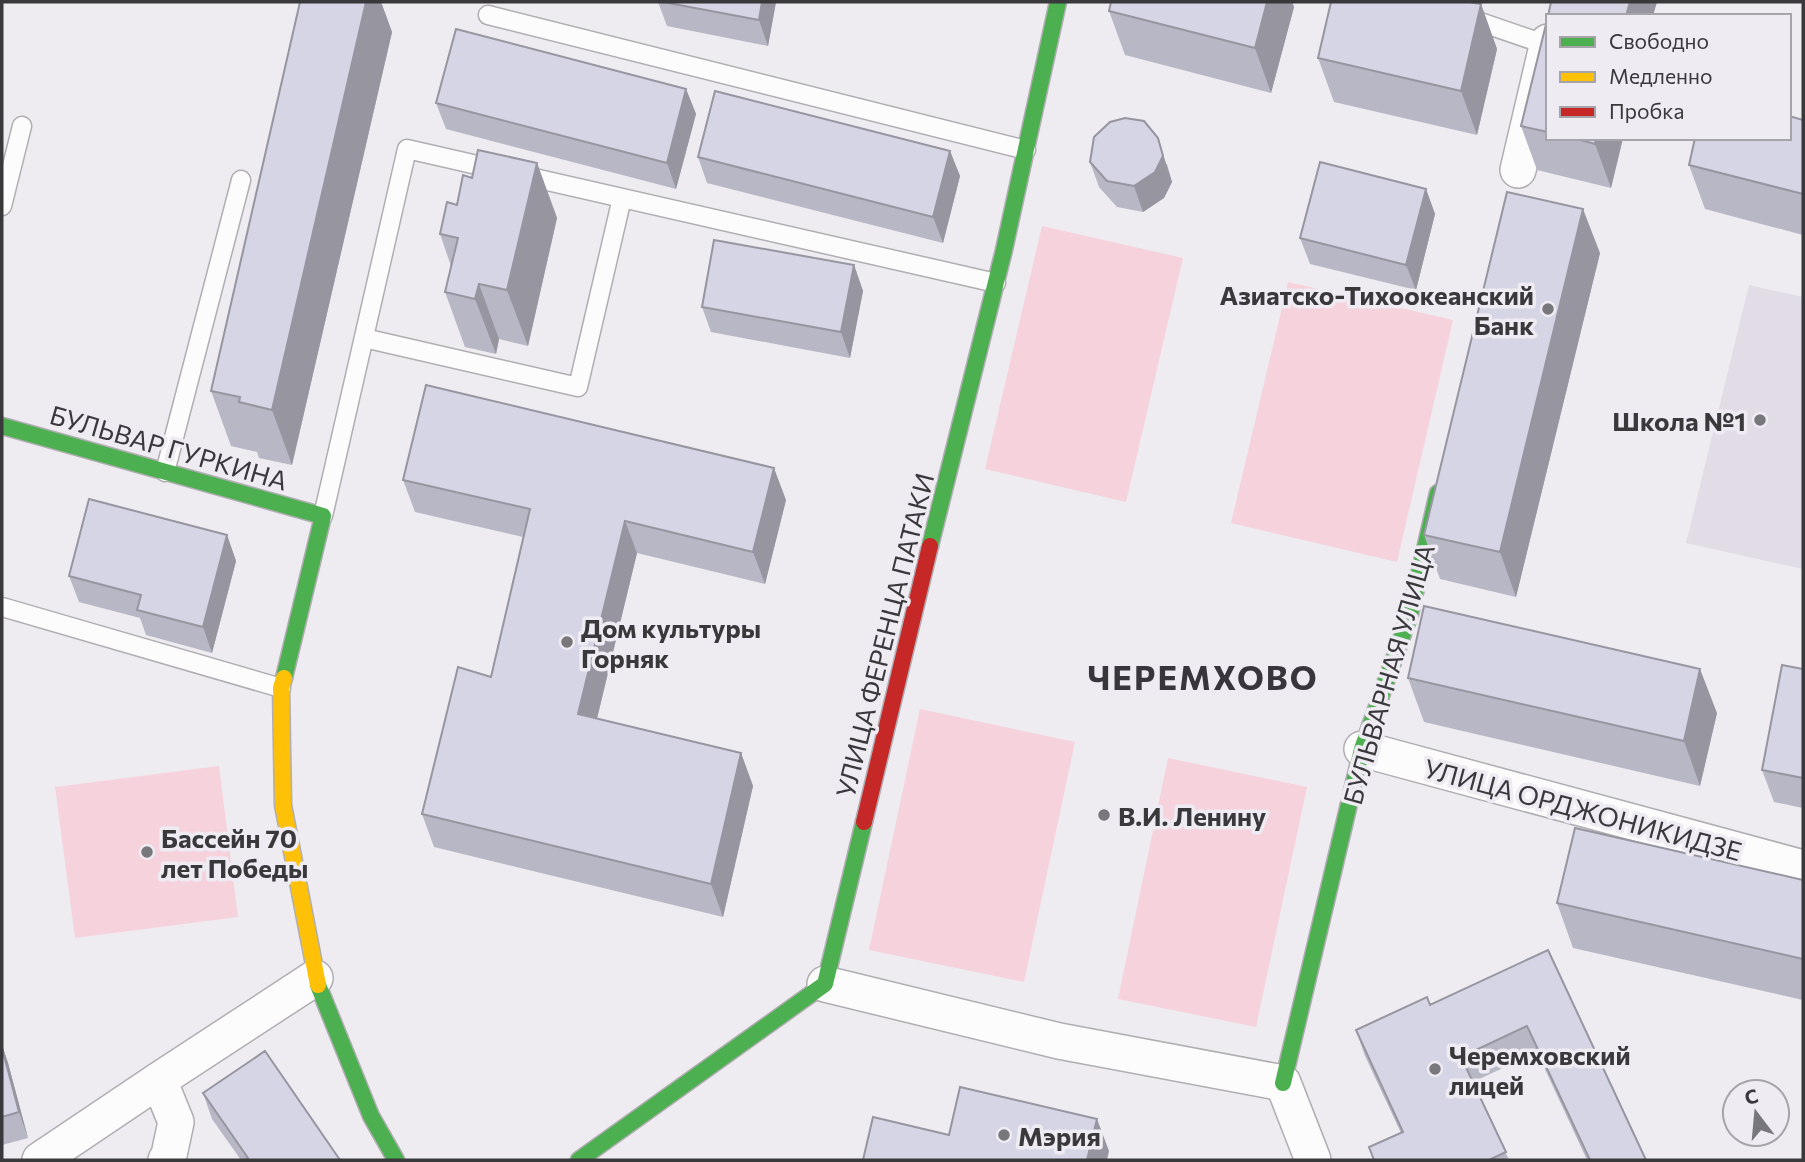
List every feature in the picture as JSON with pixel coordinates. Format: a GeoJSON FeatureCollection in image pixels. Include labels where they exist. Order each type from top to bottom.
{"type":"FeatureCollection","features":[{"type":"Feature","properties":{"kind":"street","name":"УЛИЦА ФЕРЕНЦА ПАТАКИ"},"geometry":{"type":"LineString","coordinates":[[825,985],[996,283],[1058,2]]}},
{"type":"Feature","properties":{"kind":"street"},"geometry":{"type":"LineString","coordinates":[[1518,170],[1546,50]]}},
{"type":"Feature","properties":{"kind":"street","name":"БУЛЬВАР ГУРКИНА"},"geometry":{"type":"LineString","coordinates":[[2,426],[323,516]]}},
{"type":"Feature","properties":{"kind":"street","name":"БУЛЬВАРНАЯ УЛИЦА"},"geometry":{"type":"LineString","coordinates":[[1283,1083],[1362,749],[1410,614],[1441,479]]}},
{"type":"Feature","properties":{"kind":"street"},"geometry":{"type":"LineString","coordinates":[[323,516],[281,688],[283,805],[315,978],[371,1116],[396,1160]]}},
{"type":"Feature","properties":{"kind":"street","name":"УЛИЦА ОРДЖОНИКИДЗЕ"},"geometry":{"type":"LineString","coordinates":[[1362,749],[1803,868]]}},
{"type":"Feature","properties":{"kind":"street"},"geometry":{"type":"LineString","coordinates":[[40,1160],[315,978]]}},
{"type":"Feature","properties":{"kind":"street"},"geometry":{"type":"LineString","coordinates":[[579,1160],[825,985],[1059,1041],[1283,1083],[1313,1160]]}},
{"type":"Feature","properties":{"kind":"street"},"geometry":{"type":"LineString","coordinates":[[159,1080],[176,1122],[166,1160]]}},
{"type":"Feature","properties":{"kind":"lane"},"geometry":{"type":"LineString","coordinates":[[1422,2],[1546,27]]}},
{"type":"Feature","properties":{"kind":"lane"},"geometry":{"type":"LineString","coordinates":[[488,15],[1026,150]]}},
{"type":"Feature","properties":{"kind":"lane"},"geometry":{"type":"LineString","coordinates":[[2,206],[22,126]]}},
{"type":"Feature","properties":{"kind":"lane"},"geometry":{"type":"LineString","coordinates":[[323,516],[408,149],[996,283]]}},
{"type":"Feature","properties":{"kind":"lane"},"geometry":{"type":"LineString","coordinates":[[165,472],[241,180]]}},
{"type":"Feature","properties":{"kind":"lane"},"geometry":{"type":"LineString","coordinates":[[364,338],[578,387],[622,198]]}},
{"type":"Feature","properties":{"kind":"lane"},"geometry":{"type":"LineString","coordinates":[[2,607],[281,688]]}},
{"type":"Feature","properties":{"kind":"shaded area"},"geometry":{"type":"Polygon","coordinates":[[[1042,226],[1183,258],[1126,502],[985,469],[1042,226]]]}},
{"type":"Feature","properties":{"kind":"shaded area"},"geometry":{"type":"Polygon","coordinates":[[[1288,282],[1453,320],[1397,562],[1231,523],[1288,282]]]}},
{"type":"Feature","properties":{"kind":"shaded area","name":"Школа №1"},"geometry":{"type":"Polygon","coordinates":[[[1749,285],[1803,297],[1803,569],[1686,543],[1749,285]]]}},
{"type":"Feature","properties":{"kind":"shaded area"},"geometry":{"type":"Polygon","coordinates":[[[920,709],[1075,742],[1024,982],[869,950],[920,709]]]}},
{"type":"Feature","properties":{"kind":"shaded area"},"geometry":{"type":"Polygon","coordinates":[[[1168,758],[1307,787],[1256,1027],[1118,999],[1168,758]]]}},
{"type":"Feature","properties":{"kind":"shaded area","name":"Бассейн 70 лет Победы"},"geometry":{"type":"Polygon","coordinates":[[[219,766],[238,917],[75,938],[55,787],[219,766]]]}},
{"type":"Feature","properties":{"kind":"building"},"geometry":{"type":"Polygon","coordinates":[[[300,2],[366,2],[272,410],[239,402],[240,397],[211,391],[300,2]]]}},
{"type":"Feature","properties":{"kind":"building"},"geometry":{"type":"Polygon","coordinates":[[[663,2],[762,2],[759,20],[663,2]]]}},
{"type":"Feature","properties":{"kind":"building"},"geometry":{"type":"Polygon","coordinates":[[[1111,2],[1267,2],[1255,48],[1109,11],[1111,2]]]}},
{"type":"Feature","properties":{"kind":"building"},"geometry":{"type":"Polygon","coordinates":[[[1331,2],[1481,4],[1461,91],[1318,58],[1331,2]]]}},
{"type":"Feature","properties":{"kind":"building"},"geometry":{"type":"Polygon","coordinates":[[[1551,2],[1630,2],[1627,14],[1548,14],[1551,2]]]}},
{"type":"Feature","properties":{"kind":"building"},"geometry":{"type":"Polygon","coordinates":[[[1546,24],[1546,132],[1521,126],[1546,24]]]}},
{"type":"Feature","properties":{"kind":"building"},"geometry":{"type":"Polygon","coordinates":[[[456,29],[686,89],[667,163],[436,103],[456,29]]]}},
{"type":"Feature","properties":{"kind":"building"},"geometry":{"type":"Polygon","coordinates":[[[715,91],[950,151],[933,217],[698,157],[715,91]]]}},
{"type":"Feature","properties":{"kind":"building"},"geometry":{"type":"Polygon","coordinates":[[[1791,117],[1803,120],[1803,194],[1689,165],[1695,140],[1791,140],[1791,117]]]}},
{"type":"Feature","properties":{"kind":"building"},"geometry":{"type":"Polygon","coordinates":[[[1125,118],[1144,121],[1158,138],[1163,156],[1155,172],[1134,186],[1107,181],[1090,162],[1094,137],[1110,122],[1125,118]]]}},
{"type":"Feature","properties":{"kind":"building"},"geometry":{"type":"Polygon","coordinates":[[[1580,140],[1596,140],[1595,144],[1580,140]]]}},
{"type":"Feature","properties":{"kind":"building"},"geometry":{"type":"Polygon","coordinates":[[[478,150],[537,163],[507,290],[479,284],[475,299],[445,292],[458,238],[440,234],[447,202],[457,205],[463,175],[472,178],[478,150]]]}},
{"type":"Feature","properties":{"kind":"building"},"geometry":{"type":"Polygon","coordinates":[[[1320,162],[1426,189],[1406,265],[1300,238],[1320,162]]]}},
{"type":"Feature","properties":{"kind":"building"},"geometry":{"type":"Polygon","coordinates":[[[1507,192],[1583,209],[1500,552],[1424,535],[1507,192]]]}},
{"type":"Feature","properties":{"kind":"building"},"geometry":{"type":"Polygon","coordinates":[[[714,240],[854,265],[841,332],[702,307],[714,240]]]}},
{"type":"Feature","properties":{"kind":"building","name":"Дом культуры Горняк"},"geometry":{"type":"Polygon","coordinates":[[[426,385],[774,468],[753,552],[625,521],[578,714],[741,753],[711,884],[422,814],[458,667],[491,677],[530,509],[403,480],[426,385]]]}},
{"type":"Feature","properties":{"kind":"building"},"geometry":{"type":"Polygon","coordinates":[[[89,499],[227,535],[203,627],[137,610],[141,595],[69,576],[89,499]]]}},
{"type":"Feature","properties":{"kind":"building"},"geometry":{"type":"Polygon","coordinates":[[[1424,606],[1700,669],[1684,741],[1408,678],[1424,606]]]}},
{"type":"Feature","properties":{"kind":"building"},"geometry":{"type":"Polygon","coordinates":[[[1782,665],[1803,669],[1803,778],[1762,770],[1782,665]]]}},
{"type":"Feature","properties":{"kind":"building"},"geometry":{"type":"Polygon","coordinates":[[[1575,828],[1803,880],[1803,959],[1557,903],[1575,828]]]}},
{"type":"Feature","properties":{"kind":"building","name":"Черемховский лицей"},"geometry":{"type":"Polygon","coordinates":[[[1548,950],[1646,1160],[1590,1160],[1527,1026],[1461,1057],[1506,1152],[1489,1160],[1374,1160],[1369,1147],[1403,1132],[1356,1030],[1427,997],[1430,1005],[1548,950]]]}},
{"type":"Feature","properties":{"kind":"building"},"geometry":{"type":"Polygon","coordinates":[[[2,1048],[19,1112],[2,1117],[2,1048]]]}},
{"type":"Feature","properties":{"kind":"building"},"geometry":{"type":"Polygon","coordinates":[[[265,1051],[340,1160],[245,1160],[248,1158],[203,1093],[265,1051]]]}},
{"type":"Feature","properties":{"kind":"building"},"geometry":{"type":"Polygon","coordinates":[[[960,1087],[1097,1119],[1087,1160],[863,1160],[873,1117],[949,1135],[960,1087]]]}},
{"type":"Feature","properties":{"kind":"traffic: fast"},"geometry":{"type":"LineString","coordinates":[[930,546],[1004,250],[1058,2]]}},
{"type":"Feature","properties":{"kind":"traffic: fast"},"geometry":{"type":"LineString","coordinates":[[2,426],[323,516],[284,678]]}},
{"type":"Feature","properties":{"kind":"traffic: fast"},"geometry":{"type":"LineString","coordinates":[[1283,1083],[1362,749],[1410,614],[1438,493]]}},
{"type":"Feature","properties":{"kind":"traffic: fast"},"geometry":{"type":"LineString","coordinates":[[579,1160],[825,984],[864,822]]}},
{"type":"Feature","properties":{"kind":"traffic: fast"},"geometry":{"type":"LineString","coordinates":[[318,985],[371,1116],[396,1160]]}},
{"type":"Feature","properties":{"kind":"traffic: slow"},"geometry":{"type":"LineString","coordinates":[[284,678],[281,688],[283,805],[318,985]]}},
{"type":"Feature","properties":{"kind":"traffic: jam"},"geometry":{"type":"LineString","coordinates":[[864,822],[930,546]]}},
{"type":"Feature","properties":{"kind":"place","name":"Азиатско-Тихоокеанский Банк"},"geometry":{"type":"Point","coordinates":[1548,309]}},
{"type":"Feature","properties":{"kind":"place","name":"Школа №1"},"geometry":{"type":"Point","coordinates":[1760,420]}},
{"type":"Feature","properties":{"kind":"place","name":"Дом культуры Горняк"},"geometry":{"type":"Point","coordinates":[567,642]}},
{"type":"Feature","properties":{"kind":"place","name":"В.И. Ленину"},"geometry":{"type":"Point","coordinates":[1104,815]}},
{"type":"Feature","properties":{"kind":"place","name":"Бассейн 70 лет Победы"},"geometry":{"type":"Point","coordinates":[147,852]}},
{"type":"Feature","properties":{"kind":"place","name":"Черемховский лицей"},"geometry":{"type":"Point","coordinates":[1435,1069]}},
{"type":"Feature","properties":{"kind":"place","name":"Мэрия"},"geometry":{"type":"Point","coordinates":[1004,1135]}},
{"type":"Feature","properties":{"kind":"district","name":"ЧЕРЕМХОВО"},"geometry":{"type":"Point","coordinates":[1203,676]}}]}
